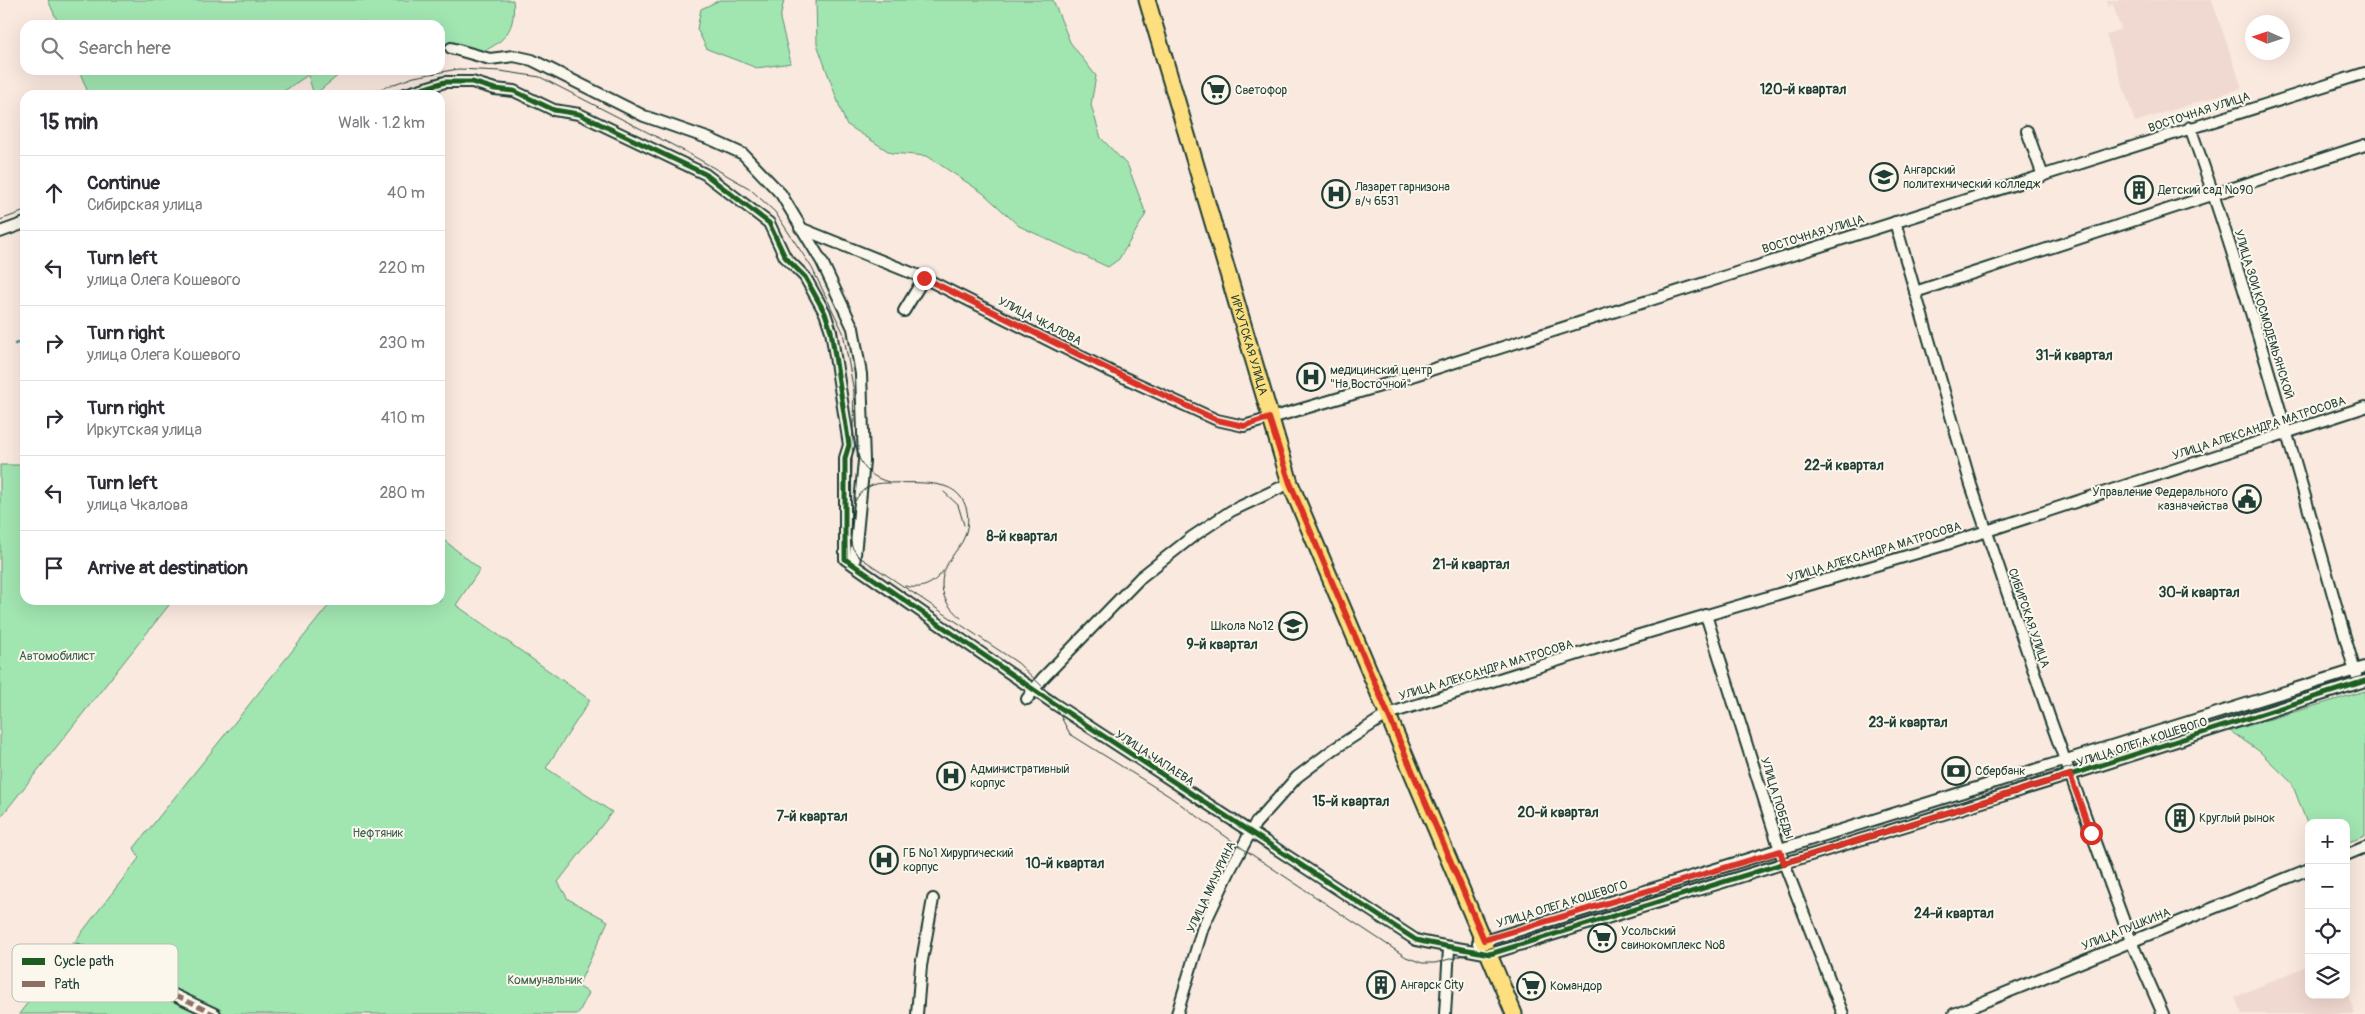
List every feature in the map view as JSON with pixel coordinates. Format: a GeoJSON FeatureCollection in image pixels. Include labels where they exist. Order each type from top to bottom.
{"type":"FeatureCollection","features":[{"type":"Feature","properties":{"kind":"main road","name":"ИРКУТСКАЯ УЛИЦА"},"geometry":{"type":"LineString","coordinates":[[1147,0],[1269,418],[1290,483],[1514,1014]]}},
{"type":"Feature","properties":{"kind":"street"},"geometry":{"type":"LineString","coordinates":[[451,48],[490,59],[514,56],[532,60],[644,116],[710,139],[743,154],[781,194],[822,262],[853,328],[861,374],[864,462],[849,562]]}},
{"type":"Feature","properties":{"kind":"street","name":"ВОСТОЧНАЯ УЛИЦА"},"geometry":{"type":"LineString","coordinates":[[1269,418],[1377,387],[2365,72]]}},
{"type":"Feature","properties":{"kind":"street"},"geometry":{"type":"LineString","coordinates":[[419,90],[445,82],[472,82],[496,89],[514,91],[554,110],[579,114],[704,174],[769,223],[785,256],[804,277],[824,313],[831,331],[849,445],[845,458],[849,562]]}},
{"type":"Feature","properties":{"kind":"street","name":"УЛИЦА ЗОИ КОСМОДЕМЬЯНСКОЙ"},"geometry":{"type":"LineString","coordinates":[[2190,127],[2215,196],[2287,431],[2354,670],[2361,682]]}},
{"type":"Feature","properties":{"kind":"street"},"geometry":{"type":"LineString","coordinates":[[2027,131],[2043,176]]}},
{"type":"Feature","properties":{"kind":"street"},"geometry":{"type":"LineString","coordinates":[[1915,292],[2215,196],[2365,145]]}},
{"type":"Feature","properties":{"kind":"street","name":"СИБИРСКАЯ УЛИЦА"},"geometry":{"type":"LineString","coordinates":[[1895,222],[1987,531],[2064,760],[2131,941],[2163,1014]]}},
{"type":"Feature","properties":{"kind":"street"},"geometry":{"type":"LineString","coordinates":[[0,232],[20,225]]}},
{"type":"Feature","properties":{"kind":"street","name":"УЛИЦА ЧКАЛОВА"},"geometry":{"type":"LineString","coordinates":[[800,228],[924,278],[1110,370],[1217,420],[1244,426],[1269,418]]}},
{"type":"Feature","properties":{"kind":"street"},"geometry":{"type":"LineString","coordinates":[[904,311],[924,278]]}},
{"type":"Feature","properties":{"kind":"street","name":"УЛИЦА АЛЕКСАНДРА МАТРОСОВА"},"geometry":{"type":"LineString","coordinates":[[1388,714],[1706,615],[1987,531],[2287,431],[2365,408]]}},
{"type":"Feature","properties":{"kind":"street"},"geometry":{"type":"LineString","coordinates":[[1027,699],[1141,578],[1192,537],[1231,511],[1290,483]]}},
{"type":"Feature","properties":{"kind":"street","name":"УЛИЦА ЧАПАЕВА"},"geometry":{"type":"LineString","coordinates":[[849,562],[1034,690],[1416,940],[1450,949],[1465,949]]}},
{"type":"Feature","properties":{"kind":"street","name":"УЛИЦА ПОБЕДЫ"},"geometry":{"type":"LineString","coordinates":[[1706,615],[1784,863],[1843,1014]]}},
{"type":"Feature","properties":{"kind":"street","name":"УЛИЦА ОЛЕГА КОШЕВОГО"},"geometry":{"type":"LineString","coordinates":[[1465,949],[1487,947],[2064,760],[2365,667]]}},
{"type":"Feature","properties":{"kind":"street","name":"УЛИЦА ОЛЕГА КОШЕВОГО"},"geometry":{"type":"LineString","coordinates":[[1465,949],[1487,947],[1784,863],[2070,775],[2361,682]]}},
{"type":"Feature","properties":{"kind":"street","name":"УЛИЦА МИЧУРИНА"},"geometry":{"type":"LineString","coordinates":[[1178,1014],[1203,927],[1255,824],[1297,777],[1388,714]]}},
{"type":"Feature","properties":{"kind":"street"},"geometry":{"type":"LineString","coordinates":[[2350,853],[2365,847]]}},
{"type":"Feature","properties":{"kind":"street","name":"УЛИЦА ПУШКИНА"},"geometry":{"type":"LineString","coordinates":[[1954,1014],[2305,871]]}},
{"type":"Feature","properties":{"kind":"street"},"geometry":{"type":"LineString","coordinates":[[917,1014],[921,966],[933,899]]}},
{"type":"Feature","properties":{"kind":"street"},"geometry":{"type":"LineString","coordinates":[[1445,1014],[1450,949]]}},
{"type":"Feature","properties":{"kind":"street"},"geometry":{"type":"LineString","coordinates":[[178,997],[215,1014]]}},
{"type":"Feature","properties":{"kind":"shaded area"},"geometry":{"type":"Polygon","coordinates":[[[2107,0],[2212,0],[2242,88],[2135,122],[2106,35],[2121,29],[2112,2],[2109,8],[2107,0]]]}},
{"type":"Feature","properties":{"kind":"shaded area"},"geometry":{"type":"Polygon","coordinates":[[[2305,967],[2305,999],[2349,999],[2355,1014],[2242,1014],[2235,997],[2305,967]]]}},
{"type":"Feature","properties":{"kind":"green space"},"geometry":{"type":"Polygon","coordinates":[[[48,0],[513,0],[512,22],[509,31],[497,43],[469,57],[445,43],[445,20],[57,20],[48,0]]]}},
{"type":"Feature","properties":{"kind":"green space"},"geometry":{"type":"Polygon","coordinates":[[[720,0],[784,0],[780,19],[791,63],[757,68],[707,49],[697,29],[701,9],[720,0]]]}},
{"type":"Feature","properties":{"kind":"green space"},"geometry":{"type":"Polygon","coordinates":[[[816,0],[1053,0],[1070,42],[1096,76],[1091,105],[1101,138],[1128,166],[1146,214],[1119,259],[1108,267],[1019,226],[983,193],[927,156],[891,153],[846,124],[817,44],[816,0]]]}},
{"type":"Feature","properties":{"kind":"green space"},"geometry":{"type":"Polygon","coordinates":[[[81,75],[308,75],[286,90],[87,90],[81,75]]]}},
{"type":"Feature","properties":{"kind":"green space"},"geometry":{"type":"Polygon","coordinates":[[[308,75],[339,75],[320,90],[312,90],[308,75]]]}},
{"type":"Feature","properties":{"kind":"green space","name":"Автомобилист"},"geometry":{"type":"Polygon","coordinates":[[[0,465],[20,465],[20,605],[169,605],[0,818],[0,465]]]}},
{"type":"Feature","properties":{"kind":"green space","name":"Нефтяник"},"geometry":{"type":"Polygon","coordinates":[[[445,541],[480,569],[456,605],[590,700],[546,768],[612,812],[558,882],[568,899],[608,921],[578,986],[589,993],[578,1014],[19,1014],[28,1002],[178,1002],[178,944],[73,944],[139,858],[134,848],[329,605],[445,605],[445,541]]]}},
{"type":"Feature","properties":{"kind":"green space"},"geometry":{"type":"Polygon","coordinates":[[[2365,691],[2365,836],[2350,842],[2350,819],[2305,819],[2292,783],[2259,751],[2230,731],[2365,691]]]}},
{"type":"Feature","properties":{"kind":"waterway"},"geometry":{"type":"LineString","coordinates":[[15,344],[20,342]]}},
{"type":"Feature","properties":{"kind":"tram line"},"geometry":{"type":"LineString","coordinates":[[445,71],[458,69],[500,71],[540,77],[686,152],[749,188],[775,212],[812,268],[843,332],[854,392],[850,536],[852,547],[858,556],[1018,663],[1047,691],[1070,734],[1169,796],[1242,848],[1406,957],[1422,963],[1435,963],[1523,939],[2365,675]]}},
{"type":"Feature","properties":{"kind":"tram line"},"geometry":{"type":"LineString","coordinates":[[377,90],[425,75]]}},
{"type":"Feature","properties":{"kind":"tram line"},"geometry":{"type":"LineString","coordinates":[[0,220],[20,213]]}},
{"type":"Feature","properties":{"kind":"tram line"},"geometry":{"type":"LineString","coordinates":[[856,446],[857,453],[866,469],[876,477],[889,482]]}},
{"type":"Feature","properties":{"kind":"tram line"},"geometry":{"type":"LineString","coordinates":[[853,507],[857,497],[864,490],[872,485],[883,483],[937,484],[959,495],[966,509],[968,517],[967,526],[962,542],[951,557],[943,574],[942,586],[948,604],[961,618]]}},
{"type":"Feature","properties":{"kind":"tram line"},"geometry":{"type":"LineString","coordinates":[[944,492],[958,505],[964,525]]}},
{"type":"Feature","properties":{"kind":"tram line"},"geometry":{"type":"LineString","coordinates":[[905,586],[921,587],[931,583],[943,571]]}},
{"type":"Feature","properties":{"kind":"marked path"},"geometry":{"type":"LineString","coordinates":[[178,997],[215,1014]]}},
{"type":"Feature","properties":{"kind":"cycle path"},"geometry":{"type":"LineString","coordinates":[[419,90],[445,82],[472,82],[495,89],[514,91],[554,110],[579,114],[705,174],[769,223],[785,257],[805,277],[825,313],[831,331],[849,445],[845,458],[845,559],[1053,703],[1416,940],[1490,954],[2070,775],[2365,681]]}},
{"type":"Feature","properties":{"kind":"place","name":"Светофор"},"geometry":{"type":"Point","coordinates":[1216,90]}},
{"type":"Feature","properties":{"kind":"place","name":"Ангарский политехнический колледж"},"geometry":{"type":"Point","coordinates":[1884,177]}},
{"type":"Feature","properties":{"kind":"place","name":"Детский сад №90"},"geometry":{"type":"Point","coordinates":[2139,190]}},
{"type":"Feature","properties":{"kind":"place","name":"Лазарет гарнизона в/ч 6531"},"geometry":{"type":"Point","coordinates":[1336,194]}},
{"type":"Feature","properties":{"kind":"place","name":"медицинский центр \"На Восточной\""},"geometry":{"type":"Point","coordinates":[1311,377]}},
{"type":"Feature","properties":{"kind":"place","name":"Управление Федерального казначейства"},"geometry":{"type":"Point","coordinates":[2247,499]}},
{"type":"Feature","properties":{"kind":"place","name":"Школа №12"},"geometry":{"type":"Point","coordinates":[1293,626]}},
{"type":"Feature","properties":{"kind":"place","name":"Сбербанк"},"geometry":{"type":"Point","coordinates":[1956,771]}},
{"type":"Feature","properties":{"kind":"place","name":"Административный корпус"},"geometry":{"type":"Point","coordinates":[951,776]}},
{"type":"Feature","properties":{"kind":"place","name":"Круглый рынок"},"geometry":{"type":"Point","coordinates":[2180,818]}},
{"type":"Feature","properties":{"kind":"place","name":"ГБ №1 Хирургический корпус"},"geometry":{"type":"Point","coordinates":[884,860]}},
{"type":"Feature","properties":{"kind":"place","name":"Усольский свинокомплекс №8"},"geometry":{"type":"Point","coordinates":[1602,938]}},
{"type":"Feature","properties":{"kind":"place","name":"Ангарск City"},"geometry":{"type":"Point","coordinates":[1381,985]}},
{"type":"Feature","properties":{"kind":"place","name":"Командор"},"geometry":{"type":"Point","coordinates":[1531,986]}},
{"type":"Feature","properties":{"kind":"district","name":"120-й квартал"},"geometry":{"type":"Point","coordinates":[1803,89]}},
{"type":"Feature","properties":{"kind":"district","name":"31-й квартал"},"geometry":{"type":"Point","coordinates":[2074,355]}},
{"type":"Feature","properties":{"kind":"district","name":"22-й квартал"},"geometry":{"type":"Point","coordinates":[1844,465]}},
{"type":"Feature","properties":{"kind":"district","name":"8-й квартал"},"geometry":{"type":"Point","coordinates":[1022,536]}},
{"type":"Feature","properties":{"kind":"district","name":"21-й квартал"},"geometry":{"type":"Point","coordinates":[1471,564]}},
{"type":"Feature","properties":{"kind":"district","name":"30-й квартал"},"geometry":{"type":"Point","coordinates":[2199,592]}},
{"type":"Feature","properties":{"kind":"district","name":"9-й квартал"},"geometry":{"type":"Point","coordinates":[1222,644]}},
{"type":"Feature","properties":{"kind":"district","name":"23-й квартал"},"geometry":{"type":"Point","coordinates":[1908,722]}},
{"type":"Feature","properties":{"kind":"district","name":"15-й квартал"},"geometry":{"type":"Point","coordinates":[1351,801]}},
{"type":"Feature","properties":{"kind":"district","name":"20-й квартал"},"geometry":{"type":"Point","coordinates":[1558,812]}},
{"type":"Feature","properties":{"kind":"district","name":"7-й квартал"},"geometry":{"type":"Point","coordinates":[812,816]}},
{"type":"Feature","properties":{"kind":"district","name":"10-й квартал"},"geometry":{"type":"Point","coordinates":[1065,863]}},
{"type":"Feature","properties":{"kind":"district","name":"24-й квартал"},"geometry":{"type":"Point","coordinates":[1954,913]}},
{"type":"Feature","properties":{"kind":"route"},"geometry":{"type":"LineString","coordinates":[[924,278],[1110,370],[1217,420],[1244,426],[1269,418],[1290,483],[1484,940],[1780,851],[1784,863],[2070,775],[2091,833]]}},
{"type":"Feature","properties":{"kind":"park label","name":"Коммунальник"},"geometry":{"type":"Point","coordinates":[545,980]}}]}
